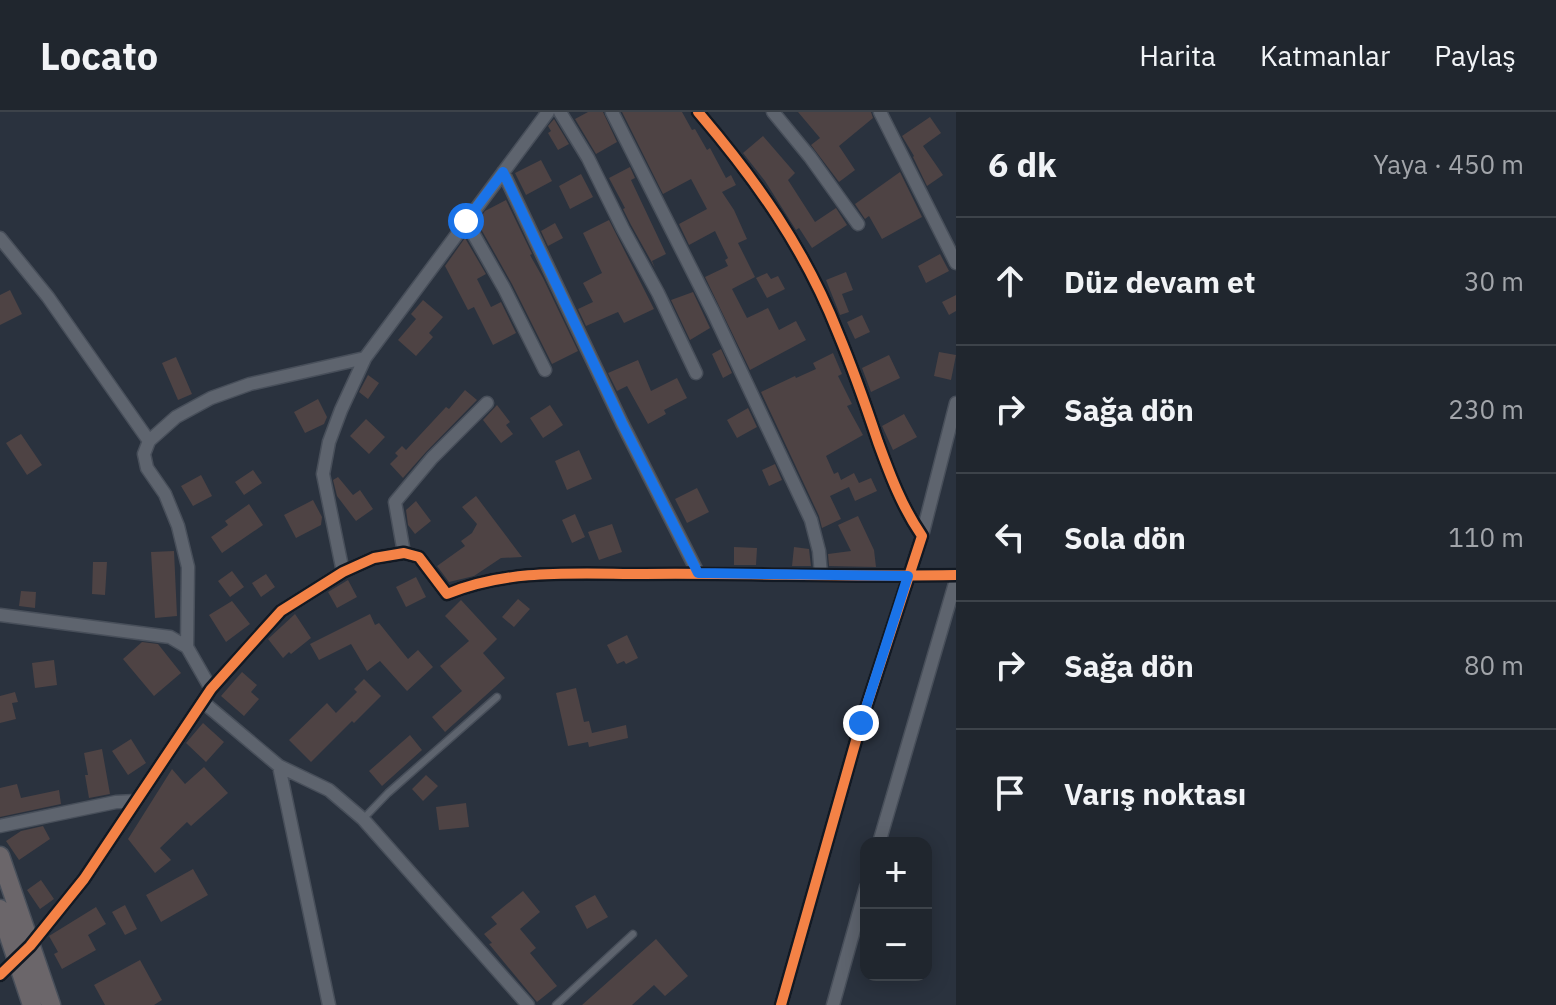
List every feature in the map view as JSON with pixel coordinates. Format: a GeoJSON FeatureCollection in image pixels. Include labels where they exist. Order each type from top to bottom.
{"type":"FeatureCollection","features":[{"type":"Feature","properties":{"kind":"main road"},"geometry":{"type":"LineString","coordinates":[[0,856],[24,952],[32,1005]]}},
{"type":"Feature","properties":{"kind":"main road"},"geometry":{"type":"LineString","coordinates":[[0,909],[51,1005]]}},
{"type":"Feature","properties":{"kind":"street"},"geometry":{"type":"LineString","coordinates":[[343,572],[323,474],[329,442],[341,410],[365,358],[548,112]]}},
{"type":"Feature","properties":{"kind":"street"},"geometry":{"type":"LineString","coordinates":[[560,112],[588,158],[696,373]]}},
{"type":"Feature","properties":{"kind":"street"},"geometry":{"type":"LineString","coordinates":[[612,112],[713,312],[811,520],[821,575]]}},
{"type":"Feature","properties":{"kind":"street"},"geometry":{"type":"LineString","coordinates":[[698,112],[754,182],[791,236],[812,274],[839,333],[889,473],[909,518],[922,536]]}},
{"type":"Feature","properties":{"kind":"street"},"geometry":{"type":"LineString","coordinates":[[773,112],[858,224]]}},
{"type":"Feature","properties":{"kind":"street"},"geometry":{"type":"LineString","coordinates":[[880,112],[956,263]]}},
{"type":"Feature","properties":{"kind":"street"},"geometry":{"type":"LineString","coordinates":[[503,172],[622,423],[698,573]]}},
{"type":"Feature","properties":{"kind":"street"},"geometry":{"type":"LineString","coordinates":[[466,221],[545,370]]}},
{"type":"Feature","properties":{"kind":"street"},"geometry":{"type":"LineString","coordinates":[[0,238],[48,297],[149,441]]}},
{"type":"Feature","properties":{"kind":"street"},"geometry":{"type":"LineString","coordinates":[[187,647],[188,567],[178,526],[165,494],[147,468],[144,454],[149,441],[176,417],[211,398],[250,384],[365,358]]}},
{"type":"Feature","properties":{"kind":"street"},"geometry":{"type":"LineString","coordinates":[[404,553],[395,502],[432,458],[487,403]]}},
{"type":"Feature","properties":{"kind":"street"},"geometry":{"type":"LineString","coordinates":[[781,1005],[861,723],[922,536],[956,403]]}},
{"type":"Feature","properties":{"kind":"street"},"geometry":{"type":"LineString","coordinates":[[0,975],[24,952],[84,879],[211,689],[281,611],[343,572],[374,558],[404,553],[419,557],[447,594],[470,584],[549,574],[956,577],[881,837]]}},
{"type":"Feature","properties":{"kind":"street"},"geometry":{"type":"LineString","coordinates":[[0,615],[170,637],[187,647],[211,689]]}},
{"type":"Feature","properties":{"kind":"street"},"geometry":{"type":"LineString","coordinates":[[203,702],[279,766],[329,790],[363,819],[528,1005]]}},
{"type":"Feature","properties":{"kind":"street"},"geometry":{"type":"LineString","coordinates":[[279,766],[329,1005]]}},
{"type":"Feature","properties":{"kind":"street"},"geometry":{"type":"LineString","coordinates":[[0,826],[116,802],[136,801]]}},
{"type":"Feature","properties":{"kind":"street"},"geometry":{"type":"LineString","coordinates":[[833,1005],[860,908]]}},
{"type":"Feature","properties":{"kind":"lane"},"geometry":{"type":"LineString","coordinates":[[363,819],[497,697]]}},
{"type":"Feature","properties":{"kind":"lane"},"geometry":{"type":"LineString","coordinates":[[556,1005],[633,934]]}},
{"type":"Feature","properties":{"kind":"building"},"geometry":{"type":"Polygon","coordinates":[[[588,112],[603,112],[617,142],[596,154],[575,119],[588,112]]]}},
{"type":"Feature","properties":{"kind":"building"},"geometry":{"type":"Polygon","coordinates":[[[622,112],[682,112],[707,150],[710,148],[726,178],[731,175],[736,185],[722,192],[747,239],[738,243],[755,277],[732,289],[747,318],[768,308],[779,330],[796,321],[806,340],[750,370],[705,277],[728,266],[725,260],[728,258],[715,231],[689,245],[679,224],[707,209],[691,179],[663,194],[622,112]]]}},
{"type":"Feature","properties":{"kind":"building"},"geometry":{"type":"Polygon","coordinates":[[[798,112],[871,112],[873,118],[839,146],[855,170],[839,182],[811,145],[820,138],[798,112]]]}},
{"type":"Feature","properties":{"kind":"building"},"geometry":{"type":"Polygon","coordinates":[[[930,117],[941,133],[923,146],[943,175],[927,186],[902,136],[930,117]]]}},
{"type":"Feature","properties":{"kind":"building"},"geometry":{"type":"Polygon","coordinates":[[[554,119],[569,144],[558,150],[548,133],[551,131],[548,126],[554,119]]]}},
{"type":"Feature","properties":{"kind":"building"},"geometry":{"type":"Polygon","coordinates":[[[763,136],[795,173],[788,180],[815,222],[836,208],[847,225],[812,248],[743,153],[763,136]]]}},
{"type":"Feature","properties":{"kind":"building"},"geometry":{"type":"Polygon","coordinates":[[[541,160],[552,181],[526,195],[515,173],[541,160]]]}},
{"type":"Feature","properties":{"kind":"building"},"geometry":{"type":"Polygon","coordinates":[[[630,167],[635,178],[631,180],[666,254],[652,261],[655,268],[609,178],[630,167]]]}},
{"type":"Feature","properties":{"kind":"building"},"geometry":{"type":"Polygon","coordinates":[[[900,172],[922,217],[882,239],[869,216],[865,219],[855,204],[900,172]]]}},
{"type":"Feature","properties":{"kind":"building"},"geometry":{"type":"Polygon","coordinates":[[[581,174],[593,197],[570,209],[559,186],[581,174]]]}},
{"type":"Feature","properties":{"kind":"building"},"geometry":{"type":"Polygon","coordinates":[[[506,200],[578,351],[552,364],[481,229],[479,220],[485,211],[506,200]]]}},
{"type":"Feature","properties":{"kind":"building"},"geometry":{"type":"Polygon","coordinates":[[[609,220],[654,309],[624,323],[618,312],[586,326],[578,309],[593,302],[583,283],[602,273],[583,233],[609,220]]]}},
{"type":"Feature","properties":{"kind":"building"},"geometry":{"type":"Polygon","coordinates":[[[555,223],[563,238],[548,246],[541,231],[555,223]]]}},
{"type":"Feature","properties":{"kind":"building"},"geometry":{"type":"Polygon","coordinates":[[[465,238],[486,274],[477,279],[491,307],[501,302],[516,333],[493,345],[474,307],[468,310],[445,266],[465,238]]]}},
{"type":"Feature","properties":{"kind":"building"},"geometry":{"type":"Polygon","coordinates":[[[940,254],[949,271],[926,283],[918,266],[940,254]]]}},
{"type":"Feature","properties":{"kind":"building"},"geometry":{"type":"Polygon","coordinates":[[[846,272],[853,290],[842,294],[849,312],[840,315],[826,280],[846,272]]]}},
{"type":"Feature","properties":{"kind":"building"},"geometry":{"type":"Polygon","coordinates":[[[767,273],[771,279],[778,276],[785,289],[767,298],[756,278],[767,273]]]}},
{"type":"Feature","properties":{"kind":"building"},"geometry":{"type":"Polygon","coordinates":[[[10,290],[22,314],[0,325],[0,295],[10,290]]]}},
{"type":"Feature","properties":{"kind":"building"},"geometry":{"type":"Polygon","coordinates":[[[693,292],[710,328],[690,340],[671,300],[693,292]]]}},
{"type":"Feature","properties":{"kind":"building"},"geometry":{"type":"Polygon","coordinates":[[[956,295],[956,311],[949,315],[942,302],[956,295]]]}},
{"type":"Feature","properties":{"kind":"building"},"geometry":{"type":"Polygon","coordinates":[[[423,300],[443,317],[429,333],[433,337],[416,356],[398,340],[416,319],[411,314],[423,300]]]}},
{"type":"Feature","properties":{"kind":"building"},"geometry":{"type":"Polygon","coordinates":[[[862,315],[870,332],[855,339],[847,322],[862,315]]]}},
{"type":"Feature","properties":{"kind":"building"},"geometry":{"type":"Polygon","coordinates":[[[721,349],[732,373],[723,378],[712,354],[721,349]]]}},
{"type":"Feature","properties":{"kind":"building"},"geometry":{"type":"Polygon","coordinates":[[[939,352],[956,355],[951,380],[934,376],[939,352]]]}},
{"type":"Feature","properties":{"kind":"building"},"geometry":{"type":"Polygon","coordinates":[[[833,353],[842,374],[838,376],[852,404],[847,406],[863,435],[826,456],[834,474],[838,472],[841,480],[854,473],[859,483],[871,478],[877,491],[855,501],[849,487],[830,496],[841,519],[822,528],[761,392],[816,369],[813,363],[833,353]]]}},
{"type":"Feature","properties":{"kind":"building"},"geometry":{"type":"Polygon","coordinates":[[[889,355],[900,378],[871,392],[862,368],[889,355]]]}},
{"type":"Feature","properties":{"kind":"building"},"geometry":{"type":"Polygon","coordinates":[[[176,357],[192,394],[178,400],[162,363],[176,357]]]}},
{"type":"Feature","properties":{"kind":"building"},"geometry":{"type":"Polygon","coordinates":[[[638,360],[651,391],[677,378],[687,398],[664,410],[666,414],[648,424],[627,386],[617,391],[608,373],[638,360]]]}},
{"type":"Feature","properties":{"kind":"building"},"geometry":{"type":"Polygon","coordinates":[[[368,375],[379,383],[368,399],[359,392],[368,375]]]}},
{"type":"Feature","properties":{"kind":"building"},"geometry":{"type":"Polygon","coordinates":[[[465,390],[477,400],[403,478],[390,464],[398,456],[395,453],[402,446],[406,450],[465,390]]]}},
{"type":"Feature","properties":{"kind":"building"},"geometry":{"type":"Polygon","coordinates":[[[318,399],[327,417],[324,424],[305,433],[294,412],[318,399]]]}},
{"type":"Feature","properties":{"kind":"building"},"geometry":{"type":"Polygon","coordinates":[[[497,405],[510,422],[506,425],[513,434],[501,443],[483,420],[497,405]]]}},
{"type":"Feature","properties":{"kind":"building"},"geometry":{"type":"Polygon","coordinates":[[[550,405],[563,425],[543,438],[530,418],[550,405]]]}},
{"type":"Feature","properties":{"kind":"building"},"geometry":{"type":"Polygon","coordinates":[[[748,408],[757,427],[737,438],[727,420],[748,408]]]}},
{"type":"Feature","properties":{"kind":"building"},"geometry":{"type":"Polygon","coordinates":[[[904,414],[917,437],[893,450],[882,426],[904,414]]]}},
{"type":"Feature","properties":{"kind":"building"},"geometry":{"type":"Polygon","coordinates":[[[366,419],[385,437],[369,454],[350,436],[366,419]]]}},
{"type":"Feature","properties":{"kind":"building"},"geometry":{"type":"Polygon","coordinates":[[[21,434],[42,465],[27,475],[6,443],[21,434]]]}},
{"type":"Feature","properties":{"kind":"building"},"geometry":{"type":"Polygon","coordinates":[[[579,450],[592,479],[567,490],[555,461],[579,450]]]}},
{"type":"Feature","properties":{"kind":"building"},"geometry":{"type":"Polygon","coordinates":[[[775,464],[782,480],[769,486],[762,470],[775,464]]]}},
{"type":"Feature","properties":{"kind":"building"},"geometry":{"type":"Polygon","coordinates":[[[253,470],[262,483],[244,495],[235,482],[253,470]]]}},
{"type":"Feature","properties":{"kind":"building"},"geometry":{"type":"Polygon","coordinates":[[[201,475],[212,496],[193,506],[181,486],[201,475]]]}},
{"type":"Feature","properties":{"kind":"building"},"geometry":{"type":"Polygon","coordinates":[[[338,477],[353,495],[360,490],[373,509],[356,521],[337,496],[333,480],[338,477]]]}},
{"type":"Feature","properties":{"kind":"building"},"geometry":{"type":"Polygon","coordinates":[[[697,488],[709,512],[687,523],[675,499],[697,488]]]}},
{"type":"Feature","properties":{"kind":"building"},"geometry":{"type":"Polygon","coordinates":[[[476,496],[522,557],[501,558],[474,576],[449,582],[437,566],[465,546],[461,541],[472,533],[477,524],[462,507],[476,496]]]}},
{"type":"Feature","properties":{"kind":"building"},"geometry":{"type":"Polygon","coordinates":[[[313,500],[322,517],[321,525],[296,538],[284,515],[313,500]]]}},
{"type":"Feature","properties":{"kind":"building"},"geometry":{"type":"Polygon","coordinates":[[[416,501],[431,521],[415,534],[408,525],[406,510],[416,501]]]}},
{"type":"Feature","properties":{"kind":"building"},"geometry":{"type":"Polygon","coordinates":[[[249,504],[263,525],[222,553],[211,537],[228,525],[225,521],[249,504]]]}},
{"type":"Feature","properties":{"kind":"building"},"geometry":{"type":"Polygon","coordinates":[[[575,514],[585,537],[572,543],[562,520],[575,514]]]}},
{"type":"Feature","properties":{"kind":"building"},"geometry":{"type":"Polygon","coordinates":[[[858,516],[874,550],[876,567],[829,566],[828,554],[851,551],[838,525],[858,516]]]}},
{"type":"Feature","properties":{"kind":"building"},"geometry":{"type":"Polygon","coordinates":[[[612,524],[622,552],[599,560],[588,532],[612,524]]]}},
{"type":"Feature","properties":{"kind":"building"},"geometry":{"type":"Polygon","coordinates":[[[734,547],[757,548],[756,565],[734,565],[734,547]]]}},
{"type":"Feature","properties":{"kind":"building"},"geometry":{"type":"Polygon","coordinates":[[[794,547],[809,549],[811,566],[792,566],[794,547]]]}},
{"type":"Feature","properties":{"kind":"building"},"geometry":{"type":"Polygon","coordinates":[[[174,551],[177,616],[155,618],[151,552],[174,551]]]}},
{"type":"Feature","properties":{"kind":"building"},"geometry":{"type":"Polygon","coordinates":[[[93,562],[107,562],[105,595],[92,594],[93,562]]]}},
{"type":"Feature","properties":{"kind":"building"},"geometry":{"type":"Polygon","coordinates":[[[232,571],[244,587],[230,597],[218,581],[232,571]]]}},
{"type":"Feature","properties":{"kind":"building"},"geometry":{"type":"Polygon","coordinates":[[[266,574],[275,587],[261,597],[252,583],[266,574]]]}},
{"type":"Feature","properties":{"kind":"building"},"geometry":{"type":"Polygon","coordinates":[[[416,577],[426,597],[406,607],[396,587],[416,577]]]}},
{"type":"Feature","properties":{"kind":"building"},"geometry":{"type":"Polygon","coordinates":[[[348,580],[357,597],[337,608],[328,592],[348,580]]]}},
{"type":"Feature","properties":{"kind":"building"},"geometry":{"type":"Polygon","coordinates":[[[21,591],[36,592],[35,608],[19,606],[21,591]]]}},
{"type":"Feature","properties":{"kind":"building"},"geometry":{"type":"Polygon","coordinates":[[[518,599],[530,609],[514,627],[502,617],[518,599]]]}},
{"type":"Feature","properties":{"kind":"building"},"geometry":{"type":"Polygon","coordinates":[[[461,600],[497,639],[483,653],[505,678],[445,732],[432,717],[462,691],[440,666],[469,641],[445,616],[461,600]]]}},
{"type":"Feature","properties":{"kind":"building"},"geometry":{"type":"Polygon","coordinates":[[[232,601],[250,624],[226,642],[209,615],[232,601]]]}},
{"type":"Feature","properties":{"kind":"building"},"geometry":{"type":"Polygon","coordinates":[[[295,614],[311,638],[283,658],[268,639],[295,614]]]}},
{"type":"Feature","properties":{"kind":"building"},"geometry":{"type":"Polygon","coordinates":[[[370,614],[375,625],[379,623],[408,659],[418,650],[433,667],[407,691],[380,661],[367,671],[351,644],[319,660],[310,644],[370,614]]]}},
{"type":"Feature","properties":{"kind":"building"},"geometry":{"type":"Polygon","coordinates":[[[627,635],[638,658],[626,664],[624,661],[617,664],[607,645],[627,635]]]}},
{"type":"Feature","properties":{"kind":"building"},"geometry":{"type":"Polygon","coordinates":[[[142,642],[158,644],[181,673],[154,696],[123,659],[142,642]]]}},
{"type":"Feature","properties":{"kind":"building"},"geometry":{"type":"Polygon","coordinates":[[[54,660],[57,685],[35,688],[32,663],[54,660]]]}},
{"type":"Feature","properties":{"kind":"building"},"geometry":{"type":"Polygon","coordinates":[[[242,672],[257,685],[251,692],[259,699],[244,716],[221,696],[242,672]]]}},
{"type":"Feature","properties":{"kind":"building"},"geometry":{"type":"Polygon","coordinates":[[[364,679],[381,696],[311,762],[289,740],[327,703],[336,713],[357,692],[354,689],[364,679]]]}},
{"type":"Feature","properties":{"kind":"building"},"geometry":{"type":"Polygon","coordinates":[[[576,688],[584,722],[589,721],[592,733],[626,725],[628,738],[589,747],[588,742],[568,746],[556,693],[576,688]]]}},
{"type":"Feature","properties":{"kind":"building"},"geometry":{"type":"Polygon","coordinates":[[[15,692],[18,702],[12,703],[16,719],[0,723],[0,696],[15,692]]]}},
{"type":"Feature","properties":{"kind":"building"},"geometry":{"type":"Polygon","coordinates":[[[203,723],[224,742],[206,762],[186,743],[203,723]]]}},
{"type":"Feature","properties":{"kind":"building"},"geometry":{"type":"Polygon","coordinates":[[[410,735],[422,750],[382,786],[369,771],[410,735]]]}},
{"type":"Feature","properties":{"kind":"building"},"geometry":{"type":"Polygon","coordinates":[[[131,739],[146,763],[128,775],[112,751],[131,739]]]}},
{"type":"Feature","properties":{"kind":"building"},"geometry":{"type":"Polygon","coordinates":[[[102,749],[110,794],[89,798],[84,753],[102,749]]]}},
{"type":"Feature","properties":{"kind":"building"},"geometry":{"type":"Polygon","coordinates":[[[204,767],[228,793],[191,826],[187,822],[160,848],[171,860],[155,873],[128,839],[172,769],[185,784],[204,767]]]}},
{"type":"Feature","properties":{"kind":"building"},"geometry":{"type":"Polygon","coordinates":[[[426,775],[438,786],[423,801],[412,789],[426,775]]]}},
{"type":"Feature","properties":{"kind":"building"},"geometry":{"type":"Polygon","coordinates":[[[17,784],[21,798],[59,790],[61,804],[0,817],[0,788],[17,784]]]}},
{"type":"Feature","properties":{"kind":"building"},"geometry":{"type":"Polygon","coordinates":[[[466,803],[469,827],[439,830],[436,807],[466,803]]]}},
{"type":"Feature","properties":{"kind":"building"},"geometry":{"type":"Polygon","coordinates":[[[43,826],[50,839],[19,860],[6,841],[21,831],[43,826]]]}},
{"type":"Feature","properties":{"kind":"building"},"geometry":{"type":"Polygon","coordinates":[[[193,869],[208,895],[161,922],[146,895],[193,869]]]}},
{"type":"Feature","properties":{"kind":"building"},"geometry":{"type":"Polygon","coordinates":[[[41,880],[54,899],[40,909],[27,890],[41,880]]]}},
{"type":"Feature","properties":{"kind":"building"},"geometry":{"type":"Polygon","coordinates":[[[523,891],[540,912],[520,929],[536,948],[530,953],[557,986],[537,1002],[484,934],[497,924],[491,917],[523,891]]]}},
{"type":"Feature","properties":{"kind":"building"},"geometry":{"type":"Polygon","coordinates":[[[595,895],[608,917],[587,929],[575,906],[595,895]]]}},
{"type":"Feature","properties":{"kind":"building"},"geometry":{"type":"Polygon","coordinates":[[[125,905],[137,929],[125,935],[112,912],[125,905]]]}},
{"type":"Feature","properties":{"kind":"building"},"geometry":{"type":"Polygon","coordinates":[[[96,907],[106,924],[88,935],[96,950],[62,969],[54,954],[58,952],[49,936],[96,907]]]}},
{"type":"Feature","properties":{"kind":"building"},"geometry":{"type":"Polygon","coordinates":[[[656,939],[688,976],[665,996],[654,985],[632,1005],[582,1005],[656,939]]]}},
{"type":"Feature","properties":{"kind":"building"},"geometry":{"type":"Polygon","coordinates":[[[140,960],[162,1000],[154,1005],[105,1005],[94,985],[140,960]]]}},
{"type":"Feature","properties":{"kind":"cycle path"},"geometry":{"type":"LineString","coordinates":[[698,112],[759,190],[810,273],[844,347],[892,479],[922,536],[861,723],[781,1005]]}},
{"type":"Feature","properties":{"kind":"cycle path"},"geometry":{"type":"LineString","coordinates":[[0,975],[30,946],[84,879],[211,689],[281,611],[343,572],[374,558],[404,553],[419,557],[447,594],[495,580],[544,574],[956,575]]}},
{"type":"Feature","properties":{"kind":"route"},"geometry":{"type":"LineString","coordinates":[[466,221],[503,172],[622,423],[698,573],[908,576],[861,723]]}}]}
